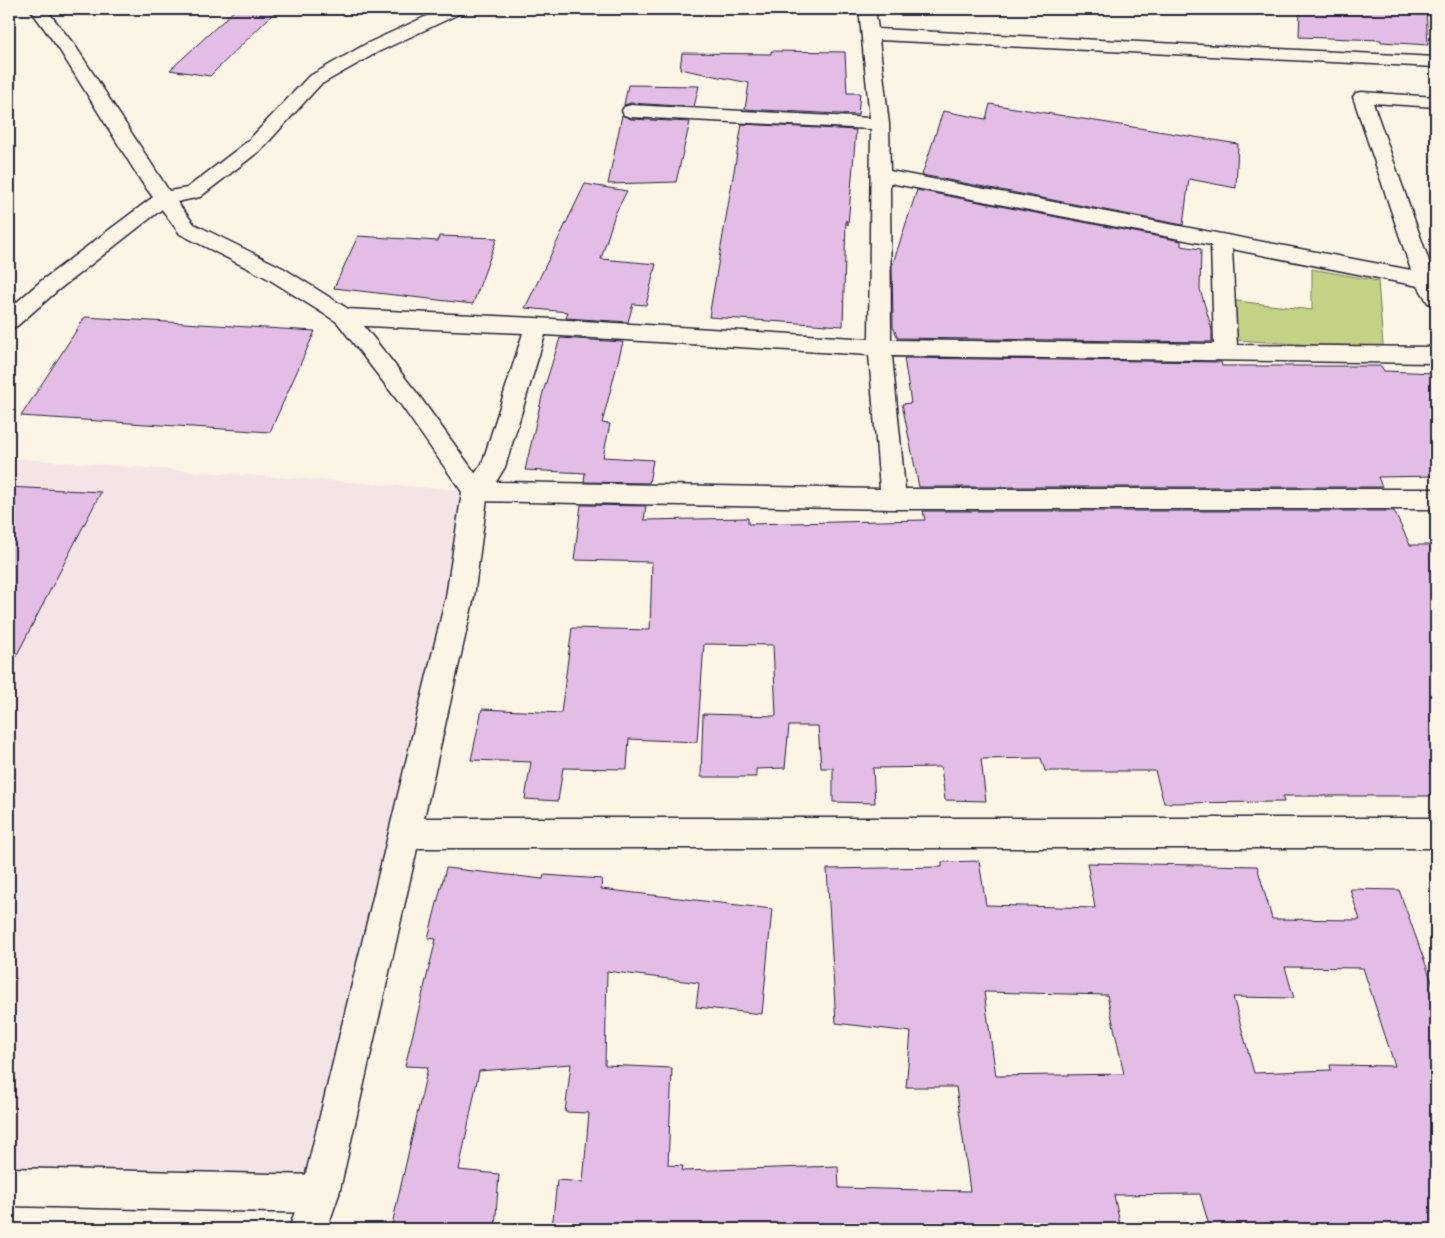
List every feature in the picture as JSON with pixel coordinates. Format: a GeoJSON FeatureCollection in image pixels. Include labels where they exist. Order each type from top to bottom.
{"type":"FeatureCollection","features":[{"type":"Feature","properties":{"kind":"street"},"geometry":{"type":"LineString","coordinates":[[38,9],[67,47],[151,181],[188,229],[275,273],[345,317],[409,399],[475,491]]}},
{"type":"Feature","properties":{"kind":"street"},"geometry":{"type":"LineString","coordinates":[[9,321],[49,286],[164,198],[193,193],[255,145],[314,81],[372,48],[456,9]]}},
{"type":"Feature","properties":{"kind":"street"},"geometry":{"type":"LineString","coordinates":[[867,9],[880,124],[880,348],[893,498]]}},
{"type":"Feature","properties":{"kind":"street"},"geometry":{"type":"LineString","coordinates":[[870,34],[1436,62]]}},
{"type":"Feature","properties":{"kind":"street"},"geometry":{"type":"LineString","coordinates":[[1436,102],[1362,97],[1426,280],[1436,298]]}},
{"type":"Feature","properties":{"kind":"street"},"geometry":{"type":"LineString","coordinates":[[631,111],[880,124]]}},
{"type":"Feature","properties":{"kind":"street"},"geometry":{"type":"LineString","coordinates":[[881,175],[1426,280]]}},
{"type":"Feature","properties":{"kind":"street"},"geometry":{"type":"LineString","coordinates":[[1221,241],[1226,352]]}},
{"type":"Feature","properties":{"kind":"street"},"geometry":{"type":"LineString","coordinates":[[345,317],[536,326],[880,348],[1436,355]]}},
{"type":"Feature","properties":{"kind":"street"},"geometry":{"type":"LineString","coordinates":[[308,1229],[320,1194],[460,597],[475,491],[493,468],[536,326]]}},
{"type":"Feature","properties":{"kind":"street"},"geometry":{"type":"LineString","coordinates":[[475,491],[893,498],[1436,499]]}},
{"type":"Feature","properties":{"kind":"street"},"geometry":{"type":"LineString","coordinates":[[405,834],[1436,832]]}},
{"type":"Feature","properties":{"kind":"street"},"geometry":{"type":"LineString","coordinates":[[9,1187],[320,1194]]}},
{"type":"Feature","properties":{"kind":"shaded area"},"geometry":{"type":"Polygon","coordinates":[[[9,458],[475,491],[320,1194],[9,1187],[9,458]]]}},
{"type":"Feature","properties":{"kind":"green space"},"geometry":{"type":"Polygon","coordinates":[[[1312,269],[1378,281],[1383,346],[1315,345],[1235,340],[1229,300],[1312,310],[1312,269]]]}},
{"type":"Feature","properties":{"kind":"building"},"geometry":{"type":"Polygon","coordinates":[[[236,9],[278,9],[210,76],[170,70],[236,9]]]}},
{"type":"Feature","properties":{"kind":"building"},"geometry":{"type":"Polygon","coordinates":[[[1300,9],[1426,9],[1428,45],[1381,42],[1381,40],[1299,37],[1300,9]]]}},
{"type":"Feature","properties":{"kind":"building"},"geometry":{"type":"Polygon","coordinates":[[[771,51],[845,52],[847,93],[860,93],[858,115],[745,109],[749,83],[680,69],[682,53],[771,54],[771,51]]]}},
{"type":"Feature","properties":{"kind":"building"},"geometry":{"type":"Polygon","coordinates":[[[628,85],[699,86],[694,107],[631,103],[624,105],[628,85]]]}},
{"type":"Feature","properties":{"kind":"building"},"geometry":{"type":"Polygon","coordinates":[[[990,104],[1238,144],[1236,188],[1189,179],[1183,225],[922,175],[943,111],[986,119],[990,104]]]}},
{"type":"Feature","properties":{"kind":"building"},"geometry":{"type":"Polygon","coordinates":[[[622,115],[631,119],[690,122],[676,182],[608,184],[622,115]]]}},
{"type":"Feature","properties":{"kind":"building"},"geometry":{"type":"Polygon","coordinates":[[[742,124],[856,130],[848,225],[846,220],[843,326],[709,317],[742,124]]]}},
{"type":"Feature","properties":{"kind":"building"},"geometry":{"type":"Polygon","coordinates":[[[585,184],[627,191],[615,214],[601,259],[656,264],[646,305],[633,304],[628,322],[566,318],[568,312],[525,308],[585,184]]]}},
{"type":"Feature","properties":{"kind":"building"},"geometry":{"type":"Polygon","coordinates":[[[917,190],[1181,241],[1181,246],[1201,249],[1200,289],[1212,330],[1212,342],[898,338],[893,327],[892,266],[917,190]]]}},
{"type":"Feature","properties":{"kind":"building"},"geometry":{"type":"Polygon","coordinates":[[[358,236],[438,241],[439,236],[497,238],[473,304],[334,288],[358,236]]]}},
{"type":"Feature","properties":{"kind":"building"},"geometry":{"type":"Polygon","coordinates":[[[85,317],[315,331],[270,432],[21,416],[85,317]]]}},
{"type":"Feature","properties":{"kind":"building"},"geometry":{"type":"Polygon","coordinates":[[[560,338],[623,342],[602,423],[610,424],[603,457],[653,460],[649,483],[584,482],[585,473],[525,470],[543,392],[560,338]]]}},
{"type":"Feature","properties":{"kind":"building"},"geometry":{"type":"Polygon","coordinates":[[[904,358],[1221,362],[1222,366],[1381,366],[1384,371],[1436,373],[1436,476],[1378,477],[1382,487],[919,487],[902,404],[911,403],[904,358]]]}},
{"type":"Feature","properties":{"kind":"building"},"geometry":{"type":"Polygon","coordinates":[[[9,487],[101,492],[9,670],[9,487]]]}},
{"type":"Feature","properties":{"kind":"building"},"geometry":{"type":"Polygon","coordinates":[[[581,505],[646,506],[644,520],[748,518],[748,524],[925,520],[923,511],[1394,511],[1410,545],[1436,545],[1436,796],[1283,796],[1284,802],[1164,803],[1155,771],[1045,771],[1041,758],[981,759],[986,801],[945,800],[941,767],[873,768],[875,803],[833,802],[833,768],[821,768],[818,726],[789,726],[785,768],[756,769],[756,777],[701,777],[703,714],[776,716],[773,645],[704,644],[697,742],[629,739],[627,769],[563,768],[558,801],[525,799],[531,762],[471,760],[482,709],[561,713],[572,628],[650,630],[652,562],[574,560],[581,505]]]}},
{"type":"Feature","properties":{"kind":"building"},"geometry":{"type":"Polygon","coordinates":[[[979,861],[986,905],[1095,908],[1087,863],[1257,866],[1272,919],[1360,920],[1350,889],[1399,890],[1436,993],[1436,1229],[1210,1229],[1200,1194],[1114,1195],[1121,1229],[552,1229],[557,1180],[583,1182],[589,1113],[565,1112],[571,1064],[479,1071],[459,1170],[499,1174],[495,1229],[391,1229],[428,1067],[405,1066],[436,939],[428,938],[446,868],[543,879],[544,875],[602,879],[601,889],[772,909],[762,1014],[696,1007],[699,983],[607,971],[605,1065],[672,1068],[668,1165],[683,1166],[682,1171],[838,1166],[839,1188],[970,1191],[956,1087],[906,1087],[911,1032],[836,1023],[827,869],[942,867],[942,862],[979,861]],[[1285,967],[1294,998],[1233,997],[1254,1073],[1331,1070],[1330,1065],[1395,1066],[1363,968],[1285,967]],[[984,992],[996,1076],[1124,1074],[1107,995],[984,992]]]}}]}
